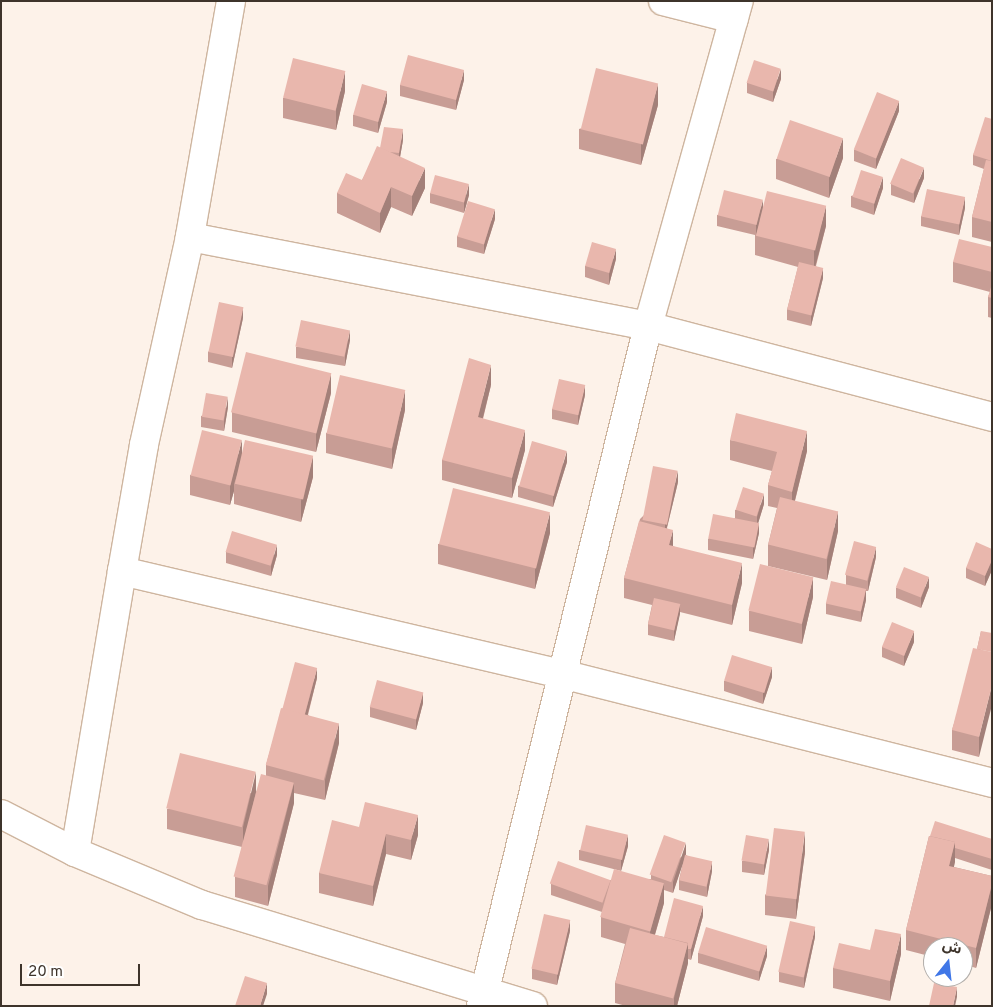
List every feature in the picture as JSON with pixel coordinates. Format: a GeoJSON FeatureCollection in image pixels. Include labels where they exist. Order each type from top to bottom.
{"type":"FeatureCollection","features":[{"type":"Feature","properties":{"kind":"street"},"geometry":{"type":"LineString","coordinates":[[74,852],[144,445],[190,237],[231,1]]}},
{"type":"Feature","properties":{"kind":"street"},"geometry":{"type":"LineString","coordinates":[[483,999],[648,326],[737,10],[663,1]]}},
{"type":"Feature","properties":{"kind":"street"},"geometry":{"type":"LineString","coordinates":[[190,237],[648,326],[992,417]]}},
{"type":"Feature","properties":{"kind":"street"},"geometry":{"type":"LineString","coordinates":[[122,571],[562,674],[992,784]]}},
{"type":"Feature","properties":{"kind":"street"},"geometry":{"type":"LineString","coordinates":[[1,814],[74,852],[202,905],[483,999],[533,1006]]}},
{"type":"Feature","properties":{"kind":"building"},"geometry":{"type":"Polygon","coordinates":[[[408,55],[464,70],[456,100],[400,85],[408,55]]]}},
{"type":"Feature","properties":{"kind":"building"},"geometry":{"type":"Polygon","coordinates":[[[293,58],[345,71],[335,111],[283,98],[293,58]]]}},
{"type":"Feature","properties":{"kind":"building"},"geometry":{"type":"Polygon","coordinates":[[[754,60],[781,69],[773,91],[747,83],[754,60]]]}},
{"type":"Feature","properties":{"kind":"building"},"geometry":{"type":"Polygon","coordinates":[[[596,68],[658,83],[643,145],[581,129],[596,68]]]}},
{"type":"Feature","properties":{"kind":"building"},"geometry":{"type":"Polygon","coordinates":[[[362,84],[387,91],[378,122],[353,115],[362,84]]]}},
{"type":"Feature","properties":{"kind":"building"},"geometry":{"type":"Polygon","coordinates":[[[877,92],[899,101],[876,158],[854,149],[877,92]]]}},
{"type":"Feature","properties":{"kind":"building"},"geometry":{"type":"Polygon","coordinates":[[[985,117],[992,119],[992,161],[973,155],[985,117]]]}},
{"type":"Feature","properties":{"kind":"building"},"geometry":{"type":"Polygon","coordinates":[[[790,120],[843,138],[830,177],[777,159],[790,120]]]}},
{"type":"Feature","properties":{"kind":"building"},"geometry":{"type":"Polygon","coordinates":[[[384,127],[403,129],[399,153],[389,152],[380,148],[384,127]]]}},
{"type":"Feature","properties":{"kind":"building"},"geometry":{"type":"Polygon","coordinates":[[[377,146],[425,168],[412,196],[391,187],[380,213],[337,193],[346,173],[362,180],[377,146]]]}},
{"type":"Feature","properties":{"kind":"building"},"geometry":{"type":"Polygon","coordinates":[[[901,158],[924,168],[913,194],[890,184],[901,158]]]}},
{"type":"Feature","properties":{"kind":"building"},"geometry":{"type":"Polygon","coordinates":[[[986,160],[992,161],[992,222],[972,217],[986,160]]]}},
{"type":"Feature","properties":{"kind":"building"},"geometry":{"type":"Polygon","coordinates":[[[861,170],[883,177],[874,204],[852,197],[861,170]]]}},
{"type":"Feature","properties":{"kind":"building"},"geometry":{"type":"Polygon","coordinates":[[[435,175],[469,184],[464,202],[430,193],[435,175]]]}},
{"type":"Feature","properties":{"kind":"building"},"geometry":{"type":"Polygon","coordinates":[[[927,189],[965,197],[959,224],[921,216],[927,189]]]}},
{"type":"Feature","properties":{"kind":"building"},"geometry":{"type":"Polygon","coordinates":[[[724,190],[763,200],[757,225],[718,215],[724,190]]]}},
{"type":"Feature","properties":{"kind":"building"},"geometry":{"type":"Polygon","coordinates":[[[767,191],[826,206],[815,250],[756,236],[767,191]]]}},
{"type":"Feature","properties":{"kind":"building"},"geometry":{"type":"Polygon","coordinates":[[[468,201],[495,209],[484,245],[457,236],[468,201]]]}},
{"type":"Feature","properties":{"kind":"building"},"geometry":{"type":"Polygon","coordinates":[[[959,239],[992,247],[992,272],[953,262],[959,239]]]}},
{"type":"Feature","properties":{"kind":"building"},"geometry":{"type":"Polygon","coordinates":[[[592,242],[616,249],[609,273],[585,266],[592,242]]]}},
{"type":"Feature","properties":{"kind":"building"},"geometry":{"type":"Polygon","coordinates":[[[799,262],[823,268],[811,316],[787,310],[799,262]]]}},
{"type":"Feature","properties":{"kind":"building"},"geometry":{"type":"Polygon","coordinates":[[[992,284],[992,298],[988,297],[992,284]]]}},
{"type":"Feature","properties":{"kind":"building"},"geometry":{"type":"Polygon","coordinates":[[[219,302],[243,307],[233,357],[208,352],[219,302]]]}},
{"type":"Feature","properties":{"kind":"building"},"geometry":{"type":"Polygon","coordinates":[[[301,320],[350,330],[344,357],[295,346],[301,320]]]}},
{"type":"Feature","properties":{"kind":"building"},"geometry":{"type":"Polygon","coordinates":[[[246,352],[331,373],[316,433],[231,412],[246,352]]]}},
{"type":"Feature","properties":{"kind":"building"},"geometry":{"type":"Polygon","coordinates":[[[469,358],[491,365],[478,417],[525,430],[512,478],[442,460],[469,358]]]}},
{"type":"Feature","properties":{"kind":"building"},"geometry":{"type":"Polygon","coordinates":[[[340,375],[405,390],[392,449],[327,433],[340,375]]]}},
{"type":"Feature","properties":{"kind":"building"},"geometry":{"type":"Polygon","coordinates":[[[559,379],[585,385],[578,415],[552,409],[559,379]]]}},
{"type":"Feature","properties":{"kind":"building"},"geometry":{"type":"Polygon","coordinates":[[[206,393],[228,397],[223,420],[202,417],[206,393]]]}},
{"type":"Feature","properties":{"kind":"building"},"geometry":{"type":"Polygon","coordinates":[[[736,413],[807,431],[792,492],[768,485],[777,452],[730,440],[736,413]]]}},
{"type":"Feature","properties":{"kind":"building"},"geometry":{"type":"Polygon","coordinates":[[[202,430],[242,440],[230,486],[191,476],[202,430]]]}},
{"type":"Feature","properties":{"kind":"building"},"geometry":{"type":"Polygon","coordinates":[[[245,440],[313,456],[303,500],[235,484],[245,440]]]}},
{"type":"Feature","properties":{"kind":"building"},"geometry":{"type":"Polygon","coordinates":[[[532,441],[567,451],[554,496],[519,486],[532,441]]]}},
{"type":"Feature","properties":{"kind":"building"},"geometry":{"type":"Polygon","coordinates":[[[653,466],[678,471],[667,525],[643,520],[653,466]]]}},
{"type":"Feature","properties":{"kind":"building"},"geometry":{"type":"Polygon","coordinates":[[[743,487],[764,494],[757,517],[736,510],[743,487]]]}},
{"type":"Feature","properties":{"kind":"building"},"geometry":{"type":"Polygon","coordinates":[[[453,488],[550,512],[536,568],[439,544],[453,488]]]}},
{"type":"Feature","properties":{"kind":"building"},"geometry":{"type":"Polygon","coordinates":[[[780,497],[838,512],[826,559],[768,545],[780,497]]]}},
{"type":"Feature","properties":{"kind":"building"},"geometry":{"type":"Polygon","coordinates":[[[713,514],[759,523],[754,548],[708,539],[713,514]]]}},
{"type":"Feature","properties":{"kind":"building"},"geometry":{"type":"Polygon","coordinates":[[[639,521],[673,530],[669,545],[742,563],[732,605],[624,578],[639,521]]]}},
{"type":"Feature","properties":{"kind":"building"},"geometry":{"type":"Polygon","coordinates":[[[232,531],[277,545],[271,566],[226,552],[232,531]]]}},
{"type":"Feature","properties":{"kind":"building"},"geometry":{"type":"Polygon","coordinates":[[[854,541],[876,547],[867,581],[845,575],[854,541]]]}},
{"type":"Feature","properties":{"kind":"building"},"geometry":{"type":"Polygon","coordinates":[[[976,542],[992,549],[992,560],[985,576],[966,568],[976,542]]]}},
{"type":"Feature","properties":{"kind":"building"},"geometry":{"type":"Polygon","coordinates":[[[760,564],[813,577],[802,624],[748,611],[760,564]]]}},
{"type":"Feature","properties":{"kind":"building"},"geometry":{"type":"Polygon","coordinates":[[[904,567],[929,577],[921,598],[896,587],[904,567]]]}},
{"type":"Feature","properties":{"kind":"building"},"geometry":{"type":"Polygon","coordinates":[[[831,581],[866,589],[861,612],[826,603],[831,581]]]}},
{"type":"Feature","properties":{"kind":"building"},"geometry":{"type":"Polygon","coordinates":[[[654,598],[680,604],[674,630],[648,624],[654,598]]]}},
{"type":"Feature","properties":{"kind":"building"},"geometry":{"type":"Polygon","coordinates":[[[892,622],[914,631],[904,656],[882,647],[892,622]]]}},
{"type":"Feature","properties":{"kind":"building"},"geometry":{"type":"Polygon","coordinates":[[[981,631],[992,633],[992,652],[977,649],[981,631]]]}},
{"type":"Feature","properties":{"kind":"building"},"geometry":{"type":"Polygon","coordinates":[[[973,648],[992,652],[992,685],[979,737],[952,730],[973,648]]]}},
{"type":"Feature","properties":{"kind":"building"},"geometry":{"type":"Polygon","coordinates":[[[732,655],[772,667],[764,693],[724,681],[732,655]]]}},
{"type":"Feature","properties":{"kind":"building"},"geometry":{"type":"Polygon","coordinates":[[[295,662],[317,668],[305,715],[282,709],[295,662]]]}},
{"type":"Feature","properties":{"kind":"building"},"geometry":{"type":"Polygon","coordinates":[[[377,680],[423,692],[416,719],[370,707],[377,680]]]}},
{"type":"Feature","properties":{"kind":"building"},"geometry":{"type":"Polygon","coordinates":[[[281,708],[339,724],[324,781],[266,765],[281,708]]]}},
{"type":"Feature","properties":{"kind":"building"},"geometry":{"type":"Polygon","coordinates":[[[180,753],[256,772],[242,827],[166,808],[180,753]]]}},
{"type":"Feature","properties":{"kind":"building"},"geometry":{"type":"Polygon","coordinates":[[[261,774],[294,783],[266,885],[234,876],[261,774]]]}},
{"type":"Feature","properties":{"kind":"building"},"geometry":{"type":"Polygon","coordinates":[[[365,802],[418,815],[411,840],[386,834],[373,886],[319,873],[332,820],[359,827],[365,802]]]}},
{"type":"Feature","properties":{"kind":"building"},"geometry":{"type":"Polygon","coordinates":[[[935,821],[992,839],[992,859],[955,848],[955,842],[930,836],[935,821]]]}},
{"type":"Feature","properties":{"kind":"building"},"geometry":{"type":"Polygon","coordinates":[[[586,825],[628,835],[622,860],[580,850],[586,825]]]}},
{"type":"Feature","properties":{"kind":"building"},"geometry":{"type":"Polygon","coordinates":[[[774,828],[805,832],[796,899],[766,895],[774,828]]]}},
{"type":"Feature","properties":{"kind":"building"},"geometry":{"type":"Polygon","coordinates":[[[664,835],[686,843],[671,882],[650,874],[664,835]]]}},
{"type":"Feature","properties":{"kind":"building"},"geometry":{"type":"Polygon","coordinates":[[[746,835],[769,839],[764,865],[741,861],[746,835]]]}},
{"type":"Feature","properties":{"kind":"building"},"geometry":{"type":"Polygon","coordinates":[[[929,836],[955,842],[949,866],[992,876],[992,884],[976,948],[973,947],[973,937],[933,937],[906,930],[929,836]]]}},
{"type":"Feature","properties":{"kind":"building"},"geometry":{"type":"Polygon","coordinates":[[[685,855],[712,861],[706,887],[679,880],[685,855]]]}},
{"type":"Feature","properties":{"kind":"building"},"geometry":{"type":"Polygon","coordinates":[[[558,861],[611,880],[602,903],[550,884],[558,861]]]}},
{"type":"Feature","properties":{"kind":"building"},"geometry":{"type":"Polygon","coordinates":[[[614,869],[664,883],[650,931],[600,917],[614,869]]]}},
{"type":"Feature","properties":{"kind":"building"},"geometry":{"type":"Polygon","coordinates":[[[674,898],[703,906],[691,949],[688,949],[688,943],[664,937],[674,898]]]}},
{"type":"Feature","properties":{"kind":"building"},"geometry":{"type":"Polygon","coordinates":[[[544,914],[570,920],[558,975],[531,969],[544,914]]]}},
{"type":"Feature","properties":{"kind":"building"},"geometry":{"type":"Polygon","coordinates":[[[790,921],[815,927],[804,978],[778,972],[790,921]]]}},
{"type":"Feature","properties":{"kind":"building"},"geometry":{"type":"Polygon","coordinates":[[[706,927],[767,946],[759,972],[698,953],[706,927]]]}},
{"type":"Feature","properties":{"kind":"building"},"geometry":{"type":"Polygon","coordinates":[[[630,928],[688,944],[673,999],[615,983],[630,928]]]}},
{"type":"Feature","properties":{"kind":"building"},"geometry":{"type":"Polygon","coordinates":[[[875,929],[901,934],[890,981],[833,968],[839,943],[870,950],[875,929]]]}},
{"type":"Feature","properties":{"kind":"building"},"geometry":{"type":"Polygon","coordinates":[[[245,976],[267,983],[260,1006],[235,1006],[245,976]]]}},
{"type":"Feature","properties":{"kind":"building"},"geometry":{"type":"Polygon","coordinates":[[[933,987],[957,987],[953,1006],[929,1006],[933,987]]]}}]}
